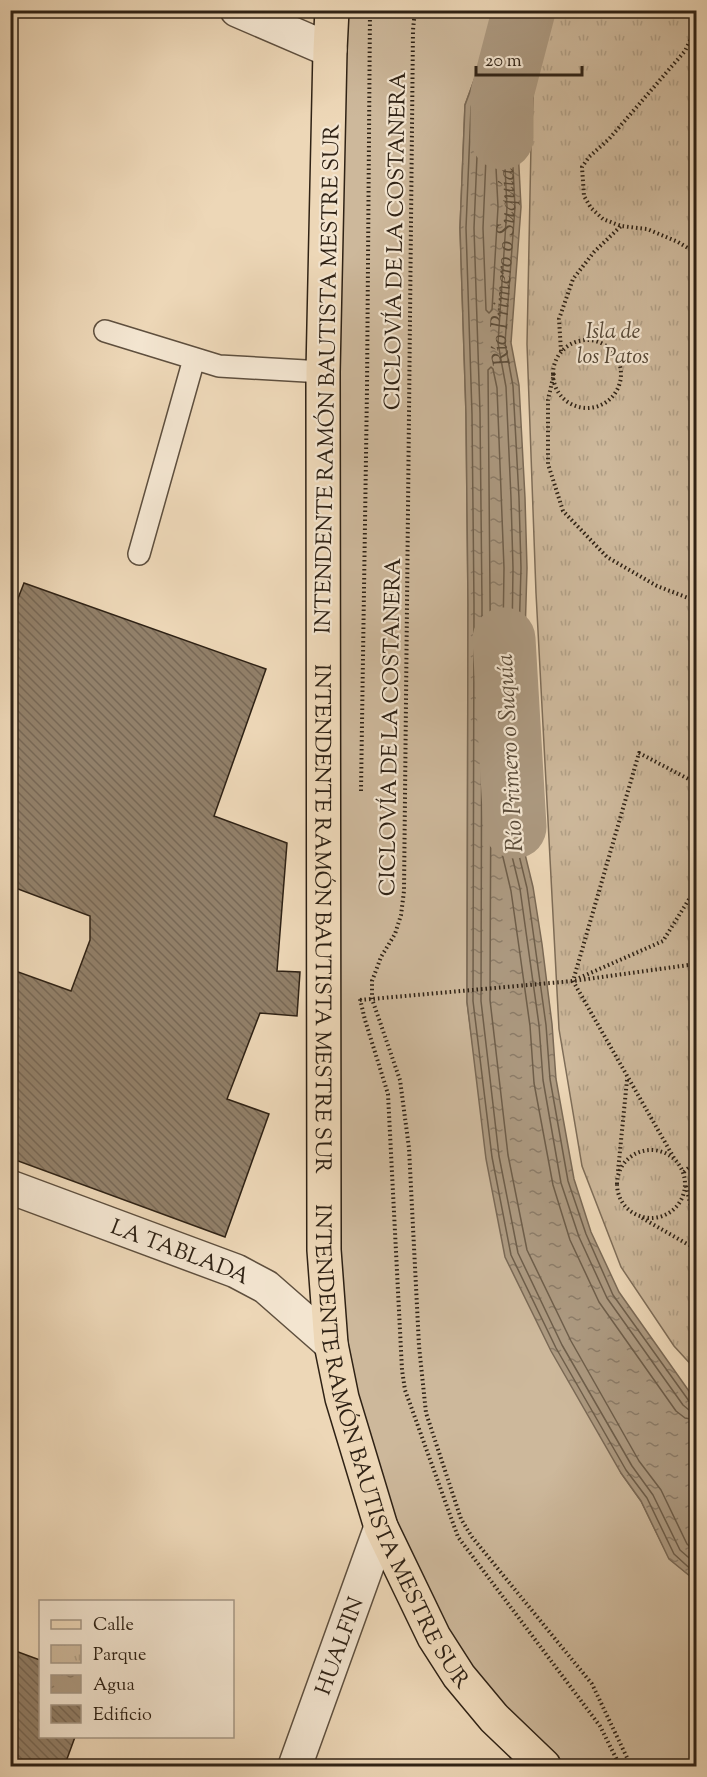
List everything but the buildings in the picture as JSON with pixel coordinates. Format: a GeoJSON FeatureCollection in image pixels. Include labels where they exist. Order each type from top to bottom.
{"type":"FeatureCollection","features":[{"type":"Feature","properties":{"kind":"main road","name":"INTENDENTE RAMÓN BAUTISTA MESTRE SUR"},"geometry":{"type":"LineString","coordinates":[[332,10],[323,372],[324,1238],[332,1344],[342,1398],[381,1527],[434,1637],[459,1676],[494,1718],[544,1767]]}},
{"type":"Feature","properties":{"kind":"street"},"geometry":{"type":"LineString","coordinates":[[237,10],[330,50]]}},
{"type":"Feature","properties":{"kind":"street","name":"LA TABLADA"},"geometry":{"type":"LineString","coordinates":[[10,1187],[236,1271],[266,1287],[332,1344]]}},
{"type":"Feature","properties":{"kind":"street","name":"HUALFIN"},"geometry":{"type":"LineString","coordinates":[[295,1767],[381,1527]]}},
{"type":"Feature","properties":{"kind":"lane"},"geometry":{"type":"LineString","coordinates":[[105,331],[219,366],[323,372]]}},
{"type":"Feature","properties":{"kind":"lane"},"geometry":{"type":"LineString","coordinates":[[140,554],[194,359]]}},
{"type":"Feature","properties":{"kind":"path"},"geometry":{"type":"LineString","coordinates":[[361,796],[370,10]]}},
{"type":"Feature","properties":{"kind":"path","name":"CICLOVÍA DE LA COSTANERA"},"geometry":{"type":"LineString","coordinates":[[415,10],[412,78],[405,891],[395,934],[381,957],[372,981],[372,999],[400,1080],[408,1148],[422,1384],[426,1413],[461,1519],[472,1537],[592,1684],[631,1767]]}},
{"type":"Feature","properties":{"kind":"path"},"geometry":{"type":"LineString","coordinates":[[696,28],[685,51],[582,167],[584,196],[591,208],[603,219],[621,226],[647,229],[678,242],[696,253]]}},
{"type":"Feature","properties":{"kind":"path"},"geometry":{"type":"LineString","coordinates":[[561,352],[559,319],[573,279],[594,252],[621,226]]}},
{"type":"Feature","properties":{"kind":"path"},"geometry":{"type":"LineString","coordinates":[[554,373],[555,384],[569,403],[580,407],[591,407],[603,404],[612,397],[619,387],[621,366],[609,348],[590,340],[569,345],[561,352],[556,362],[548,400],[548,464],[563,511],[606,557],[657,586],[696,601]]}},
{"type":"Feature","properties":{"kind":"path"},"geometry":{"type":"LineString","coordinates":[[696,783],[639,753],[573,981],[627,1079],[684,1172],[696,1241]]}},
{"type":"Feature","properties":{"kind":"path"},"geometry":{"type":"LineString","coordinates":[[573,981],[663,941],[696,888]]}},
{"type":"Feature","properties":{"kind":"path"},"geometry":{"type":"LineString","coordinates":[[390,998],[573,981],[696,964]]}},
{"type":"Feature","properties":{"kind":"path"},"geometry":{"type":"LineString","coordinates":[[359,994],[388,1094],[402,1370],[405,1390],[458,1537],[600,1726],[620,1767]]}},
{"type":"Feature","properties":{"kind":"path"},"geometry":{"type":"LineString","coordinates":[[627,1079],[617,1186],[619,1197],[633,1214],[696,1250]]}},
{"type":"Feature","properties":{"kind":"path"},"geometry":{"type":"LineString","coordinates":[[618,1175],[631,1156],[641,1151],[664,1152],[674,1158]]}},
{"type":"Feature","properties":{"kind":"path"},"geometry":{"type":"LineString","coordinates":[[684,1172],[696,1161]]}},
{"type":"Feature","properties":{"kind":"path"},"geometry":{"type":"LineString","coordinates":[[633,1214],[644,1218],[656,1218],[668,1214],[683,1197],[686,1186]]}},
{"type":"Feature","properties":{"kind":"green space"},"geometry":{"type":"Polygon","coordinates":[[[332,11],[496,11],[489,40],[465,105],[460,228],[466,414],[468,604],[467,1002],[475,1062],[621,1473],[641,1501],[669,1558],[696,1581],[696,1766],[544,1766],[434,1637],[331,1344],[332,11]]]}},
{"type":"Feature","properties":{"kind":"green space","name":"Isla de los Patos"},"geometry":{"type":"Polygon","coordinates":[[[537,11],[696,11],[696,1370],[674,1346],[621,1267],[582,1166],[559,1029],[536,593],[527,344],[531,145],[537,11]]]}},
{"type":"Feature","properties":{"kind":"water"},"geometry":{"type":"Polygon","coordinates":[[[496,11],[517,11],[512,57],[520,105],[518,148],[521,207],[511,343],[519,385],[527,568],[525,636],[527,714],[501,733],[542,773],[528,815],[524,850],[533,887],[542,944],[556,1079],[574,1179],[591,1232],[619,1292],[696,1401],[696,1581],[669,1559],[641,1501],[621,1473],[551,1351],[505,1257],[486,1159],[467,1002],[468,604],[466,414],[460,228],[465,105],[489,40],[496,11]]]}},
{"type":"Feature","properties":{"kind":"waterway","name":"Río Primero o Suquía"},"geometry":{"type":"LineString","coordinates":[[502,138],[502,94],[524,10]]}},
{"type":"Feature","properties":{"kind":"waterway","name":"Río Primero o Suquía"},"geometry":{"type":"LineString","coordinates":[[504,639],[515,827]]}}]}
